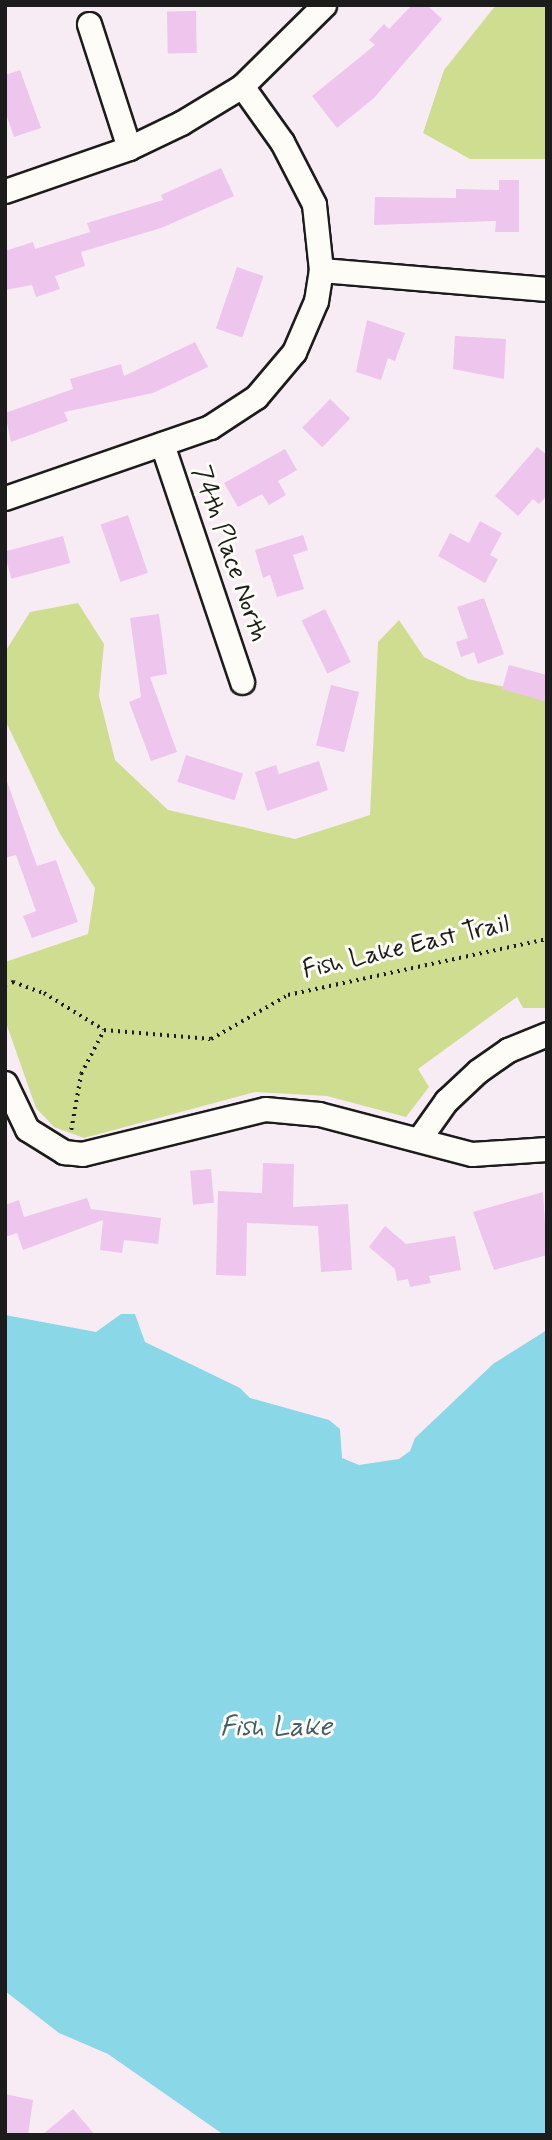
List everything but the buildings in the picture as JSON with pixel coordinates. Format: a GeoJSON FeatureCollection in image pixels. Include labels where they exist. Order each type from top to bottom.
{"type":"FeatureCollection","features":[{"type":"Feature","properties":{"kind":"street"},"geometry":{"type":"LineString","coordinates":[[5,191],[129,148],[242,86],[324,5]]}},
{"type":"Feature","properties":{"kind":"street"},"geometry":{"type":"LineString","coordinates":[[89,24],[129,148]]}},
{"type":"Feature","properties":{"kind":"street"},"geometry":{"type":"LineString","coordinates":[[5,498],[162,444],[236,413],[279,374],[306,325],[321,270],[314,204],[301,172],[242,86]]}},
{"type":"Feature","properties":{"kind":"street"},"geometry":{"type":"LineString","coordinates":[[321,270],[547,289]]}},
{"type":"Feature","properties":{"kind":"street","name":"74th Place North"},"geometry":{"type":"LineString","coordinates":[[162,444],[242,682]]}},
{"type":"Feature","properties":{"kind":"street"},"geometry":{"type":"LineString","coordinates":[[419,1139],[446,1101],[478,1071],[508,1051],[547,1034]]}},
{"type":"Feature","properties":{"kind":"street"},"geometry":{"type":"LineString","coordinates":[[5,1083],[27,1129],[56,1149],[82,1154],[265,1109],[319,1114],[472,1154],[547,1149]]}},
{"type":"Feature","properties":{"kind":"path","name":"Fish Lake East Trail"},"geometry":{"type":"LineString","coordinates":[[5,985],[13,982],[44,993],[104,1030],[211,1039],[288,995],[547,939]]}},
{"type":"Feature","properties":{"kind":"path"},"geometry":{"type":"LineString","coordinates":[[56,1149],[81,1074],[104,1030]]}},
{"type":"Feature","properties":{"kind":"green space"},"geometry":{"type":"Polygon","coordinates":[[[496,5],[547,5],[547,159],[470,159],[423,133],[444,70],[496,5]]]}},
{"type":"Feature","properties":{"kind":"green space"},"geometry":{"type":"Polygon","coordinates":[[[78,603],[104,644],[99,696],[115,760],[168,810],[295,839],[370,815],[378,642],[399,620],[424,657],[468,679],[547,696],[547,1008],[523,1008],[517,997],[418,1069],[429,1087],[406,1117],[327,1096],[255,1092],[84,1138],[54,1127],[36,1108],[5,1020],[5,962],[88,934],[95,888],[60,834],[5,720],[5,652],[30,612],[78,603]]]}},
{"type":"Feature","properties":{"kind":"water","name":"Fish Lake"},"geometry":{"type":"Polygon","coordinates":[[[121,1314],[135,1314],[145,1342],[240,1388],[250,1398],[329,1420],[340,1429],[342,1458],[359,1465],[399,1459],[410,1451],[415,1438],[493,1364],[547,1330],[547,2135],[224,2135],[108,2054],[59,2033],[5,1991],[5,1315],[96,1332],[121,1314]]]}}]}
